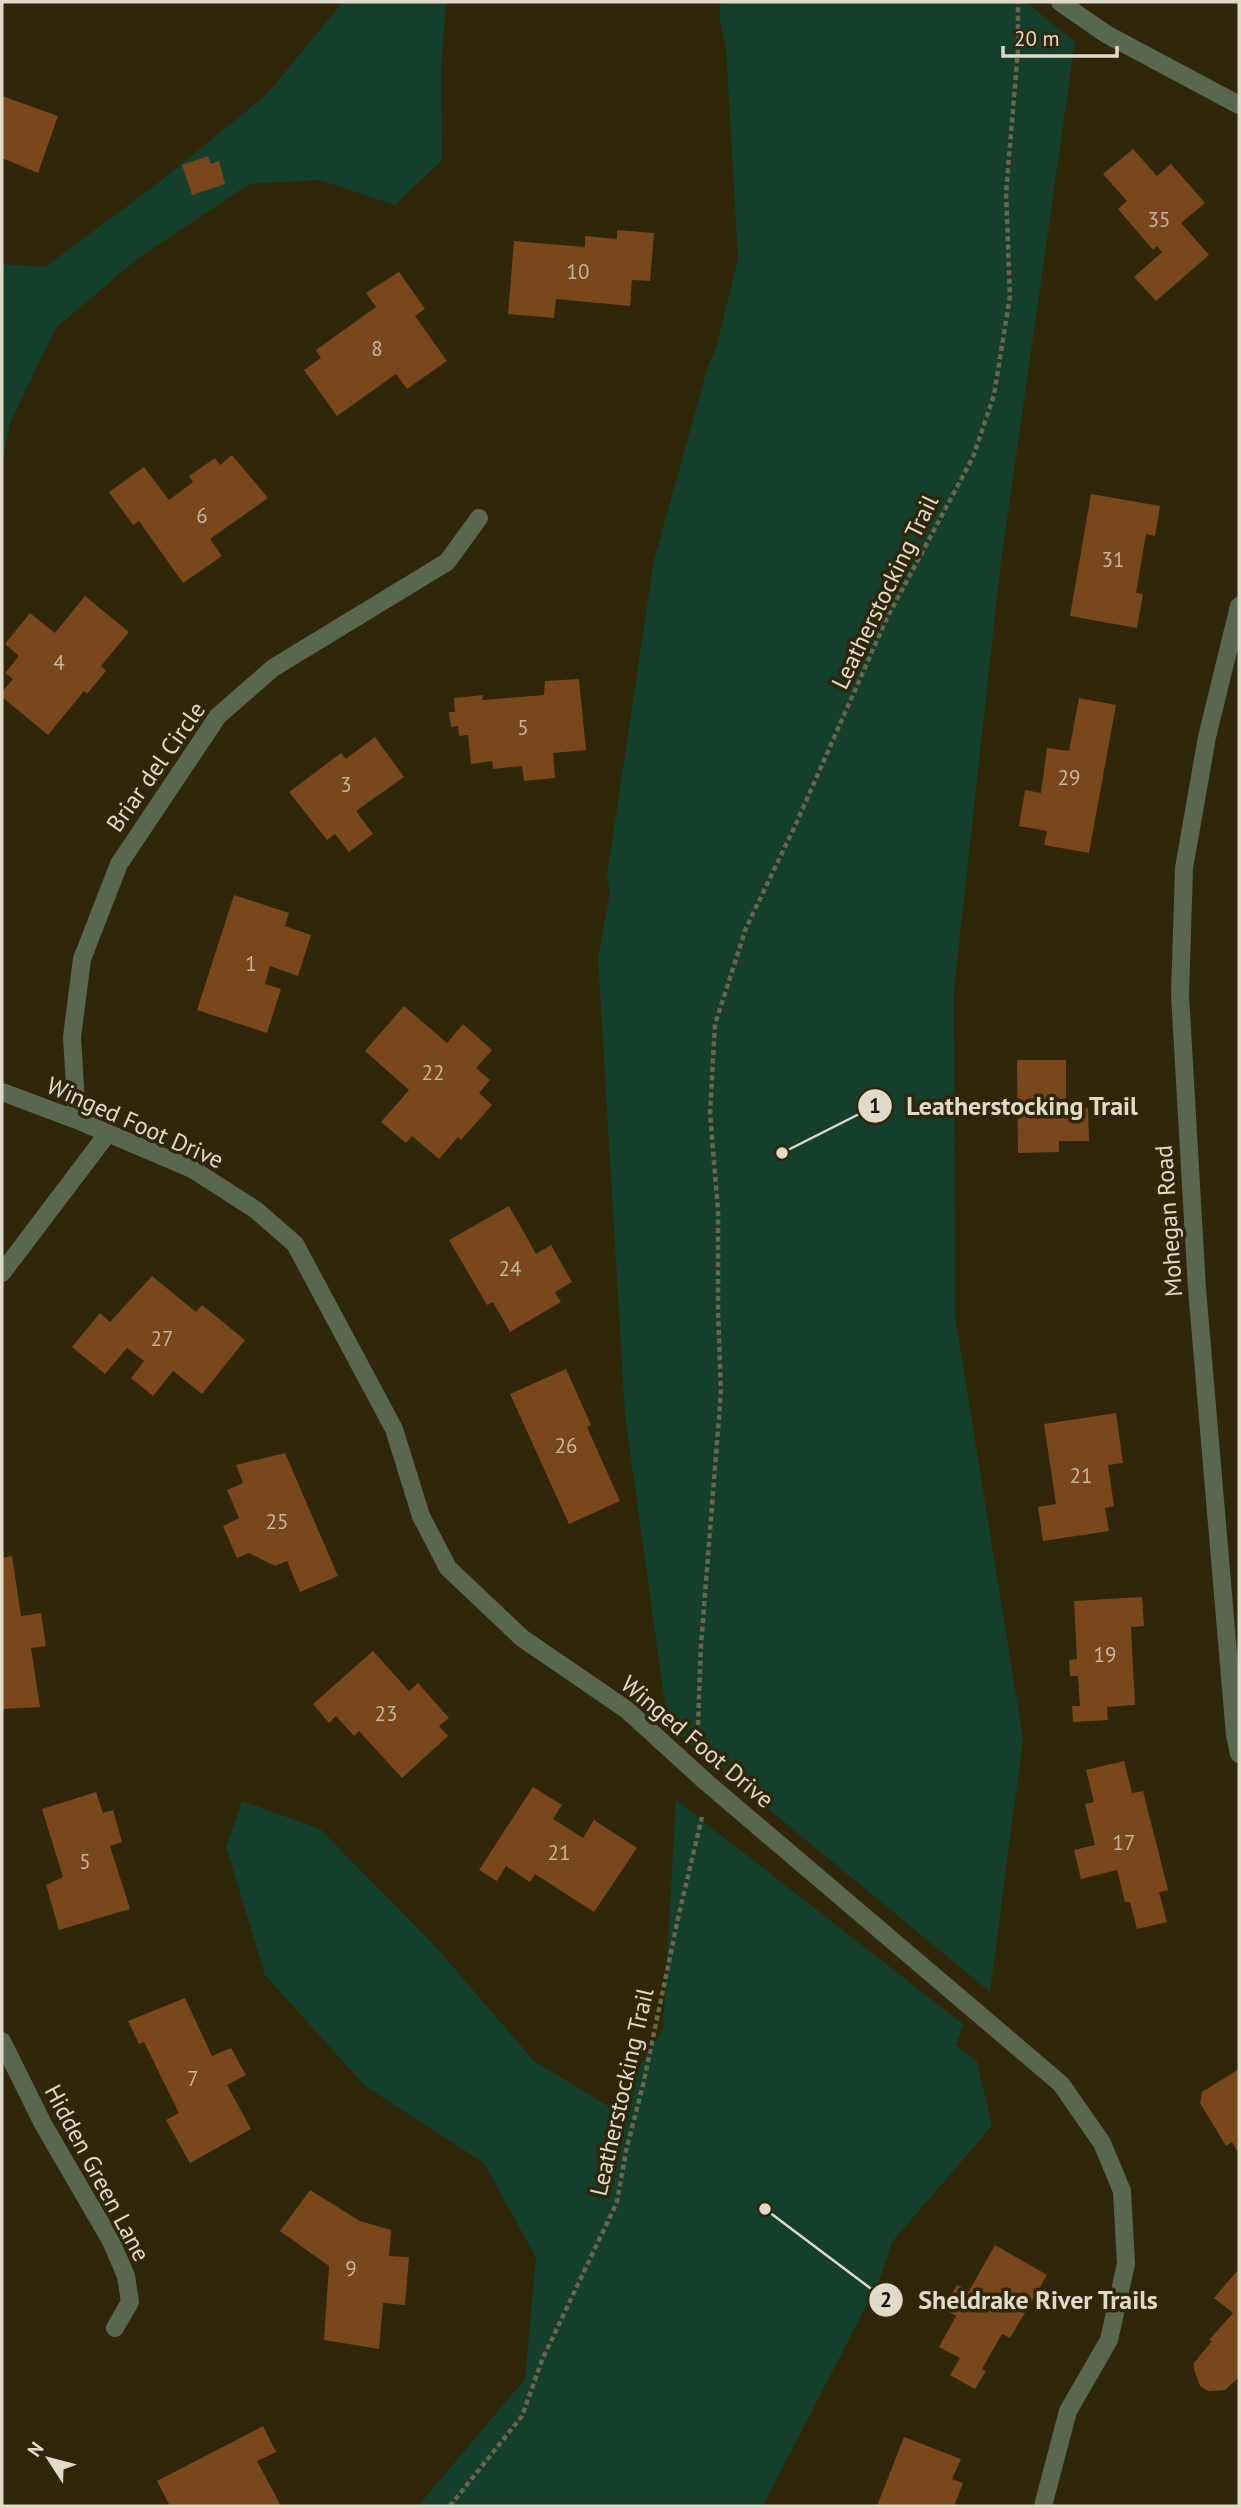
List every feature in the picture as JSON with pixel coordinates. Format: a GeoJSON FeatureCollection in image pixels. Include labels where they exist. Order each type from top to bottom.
{"type":"FeatureCollection","features":[{"type":"Feature","properties":{"kind":"street"},"geometry":{"type":"LineString","coordinates":[[1060,2],[1106,34],[1239,105]]}},
{"type":"Feature","properties":{"kind":"street","name":"Briar del Circle"},"geometry":{"type":"LineString","coordinates":[[77,1120],[72,1037],[82,960],[119,864],[218,716],[273,668],[447,562],[479,518]]}},
{"type":"Feature","properties":{"kind":"street","name":"Mohegan Road"},"geometry":{"type":"LineString","coordinates":[[1239,606],[1207,737],[1184,868],[1180,995],[1199,1303],[1235,1735],[1239,1754]]}},
{"type":"Feature","properties":{"kind":"street","name":"Winged Foot Drive"},"geometry":{"type":"LineString","coordinates":[[2,1092],[77,1120],[192,1170],[256,1210],[295,1244],[394,1429],[421,1516],[448,1568],[522,1638],[628,1710],[706,1782],[1061,2084],[1102,2143],[1122,2191],[1126,2264],[1108,2340],[1068,2411],[1043,2506]]}},
{"type":"Feature","properties":{"kind":"street"},"geometry":{"type":"LineString","coordinates":[[2,1273],[108,1133]]}},
{"type":"Feature","properties":{"kind":"street","name":"Hidden Green Lane"},"geometry":{"type":"LineString","coordinates":[[2,2041],[43,2124],[111,2241],[126,2276],[130,2302],[115,2328]]}},
{"type":"Feature","properties":{"kind":"path","name":"Leatherstocking Trail"},"geometry":{"type":"LineString","coordinates":[[698,1725],[701,1645],[721,1391],[718,1210],[710,1113],[715,1024],[746,928],[795,827],[887,620],[973,457],[994,395],[1010,296],[1006,193],[1016,90],[1018,2]]}},
{"type":"Feature","properties":{"kind":"path","name":"Leatherstocking Trail"},"geometry":{"type":"LineString","coordinates":[[450,2506],[522,2416],[542,2360],[617,2202],[626,2151],[703,1813]]}},
{"type":"Feature","properties":{"kind":"green space"},"geometry":{"type":"Polygon","coordinates":[[[343,2],[446,2],[441,69],[442,160],[395,205],[320,180],[249,184],[137,259],[56,328],[10,423],[2,466],[2,264],[45,267],[153,187],[266,95],[343,2]]]}},
{"type":"Feature","properties":{"kind":"green space"},"geometry":{"type":"Polygon","coordinates":[[[721,2],[1026,2],[1075,42],[1000,569],[954,991],[955,1315],[1023,1739],[990,1992],[668,1726],[625,1415],[598,958],[610,893],[607,875],[654,560],[708,366],[717,345],[738,258],[726,49],[719,16],[721,2]]]}},
{"type":"Feature","properties":{"kind":"green space"},"geometry":{"type":"Polygon","coordinates":[[[676,1800],[963,2024],[956,2045],[977,2061],[992,2126],[892,2242],[880,2279],[763,2506],[418,2506],[525,2379],[536,2258],[484,2163],[365,2086],[265,1975],[226,1847],[242,1801],[320,1829],[435,1946],[534,2061],[613,2109],[663,2029],[676,1800]]]}},
{"type":"Feature","properties":{"kind":"building"},"geometry":{"type":"Polygon","coordinates":[[[2,96],[58,116],[38,173],[2,158],[2,96]]]}},
{"type":"Feature","properties":{"kind":"building"},"geometry":{"type":"Polygon","coordinates":[[[1133,149],[1157,176],[1171,164],[1205,203],[1181,223],[1209,255],[1156,301],[1134,277],[1162,252],[1157,246],[1153,250],[1118,209],[1127,201],[1103,174],[1133,149]]]}},
{"type":"Feature","properties":{"kind":"building"},"geometry":{"type":"Polygon","coordinates":[[[208,156],[211,164],[219,161],[225,184],[192,195],[182,165],[208,156]]]}},
{"type":"Feature","properties":{"kind":"building"},"geometry":{"type":"Polygon","coordinates":[[[617,230],[654,233],[650,281],[632,280],[630,306],[556,299],[554,318],[508,314],[514,241],[585,247],[585,236],[617,239],[617,230]]]}},
{"type":"Feature","properties":{"kind":"building"},"geometry":{"type":"Polygon","coordinates":[[[399,272],[425,309],[415,316],[447,361],[407,389],[396,374],[337,416],[304,370],[321,358],[316,350],[376,307],[366,293],[399,272]]]}},
{"type":"Feature","properties":{"kind":"building"},"geometry":{"type":"Polygon","coordinates":[[[232,455],[268,498],[210,539],[222,556],[183,583],[139,521],[133,525],[109,492],[144,467],[169,500],[193,482],[189,476],[215,458],[220,465],[232,455]]]}},
{"type":"Feature","properties":{"kind":"building"},"geometry":{"type":"Polygon","coordinates":[[[1091,494],[1160,506],[1155,536],[1146,534],[1136,593],[1143,594],[1137,628],[1070,616],[1091,494]]]}},
{"type":"Feature","properties":{"kind":"building"},"geometry":{"type":"Polygon","coordinates":[[[85,596],[129,632],[101,666],[106,671],[87,694],[84,691],[48,735],[2,697],[2,692],[13,679],[5,673],[19,656],[5,644],[30,613],[55,633],[85,596]]]}},
{"type":"Feature","properties":{"kind":"building"},"geometry":{"type":"Polygon","coordinates":[[[579,679],[586,750],[553,753],[555,778],[524,781],[522,766],[493,769],[492,761],[471,764],[468,735],[459,736],[458,726],[451,727],[449,712],[455,712],[454,698],[483,695],[482,700],[544,695],[545,681],[579,679]]]}},
{"type":"Feature","properties":{"kind":"building"},"geometry":{"type":"Polygon","coordinates":[[[1079,698],[1116,705],[1089,853],[1044,845],[1047,831],[1019,826],[1025,790],[1041,793],[1047,748],[1069,751],[1079,698]]]}},
{"type":"Feature","properties":{"kind":"building"},"geometry":{"type":"Polygon","coordinates":[[[375,737],[404,777],[356,811],[373,834],[349,852],[335,834],[327,840],[289,792],[341,753],[346,759],[375,737]]]}},
{"type":"Feature","properties":{"kind":"building"},"geometry":{"type":"Polygon","coordinates":[[[234,895],[289,913],[285,926],[311,935],[298,976],[270,966],[265,984],[281,989],[267,1033],[197,1010],[234,895]]]}},
{"type":"Feature","properties":{"kind":"building"},"geometry":{"type":"Polygon","coordinates":[[[404,1006],[447,1043],[463,1024],[492,1050],[476,1068],[490,1080],[479,1093],[492,1105],[461,1140],[458,1137],[439,1159],[412,1136],[406,1143],[381,1122],[409,1090],[365,1051],[404,1006]]]}},
{"type":"Feature","properties":{"kind":"building"},"geometry":{"type":"Polygon","coordinates":[[[1017,1060],[1066,1060],[1066,1108],[1088,1108],[1089,1141],[1059,1141],[1059,1152],[1018,1153],[1017,1060]]]}},
{"type":"Feature","properties":{"kind":"building"},"geometry":{"type":"Polygon","coordinates":[[[509,1206],[536,1254],[551,1245],[572,1282],[555,1292],[561,1302],[510,1332],[493,1302],[487,1305],[449,1240],[509,1206]]]}},
{"type":"Feature","properties":{"kind":"building"},"geometry":{"type":"Polygon","coordinates":[[[152,1276],[196,1312],[202,1305],[245,1340],[202,1394],[173,1371],[153,1396],[131,1378],[144,1361],[127,1348],[105,1374],[72,1347],[100,1313],[110,1322],[152,1276]]]}},
{"type":"Feature","properties":{"kind":"building"},"geometry":{"type":"Polygon","coordinates":[[[566,1369],[591,1425],[587,1427],[620,1501],[569,1524],[510,1394],[566,1369]]]}},
{"type":"Feature","properties":{"kind":"building"},"geometry":{"type":"Polygon","coordinates":[[[1116,1413],[1123,1463],[1108,1465],[1114,1506],[1105,1508],[1109,1531],[1043,1541],[1038,1507],[1056,1504],[1044,1424],[1116,1413]]]}},
{"type":"Feature","properties":{"kind":"building"},"geometry":{"type":"Polygon","coordinates":[[[285,1453],[338,1576],[300,1592],[287,1561],[275,1566],[249,1553],[237,1558],[223,1526],[239,1518],[227,1490],[243,1483],[236,1465],[285,1453]]]}},
{"type":"Feature","properties":{"kind":"building"},"geometry":{"type":"Polygon","coordinates":[[[12,1556],[21,1616],[41,1613],[46,1646],[31,1648],[40,1707],[2,1709],[2,1558],[12,1556]]]}},
{"type":"Feature","properties":{"kind":"building"},"geometry":{"type":"Polygon","coordinates":[[[1142,1597],[1144,1626],[1131,1627],[1135,1705],[1107,1707],[1108,1720],[1073,1722],[1072,1706],[1080,1706],[1078,1676],[1070,1676],[1069,1660],[1077,1659],[1074,1601],[1142,1597]]]}},
{"type":"Feature","properties":{"kind":"building"},"geometry":{"type":"Polygon","coordinates":[[[373,1651],[409,1691],[418,1683],[449,1718],[439,1726],[448,1736],[402,1778],[359,1731],[354,1736],[336,1716],[329,1723],[313,1704],[373,1651]]]}},
{"type":"Feature","properties":{"kind":"building"},"geometry":{"type":"Polygon","coordinates":[[[1124,1761],[1132,1793],[1143,1791],[1168,1890],[1159,1892],[1167,1922],[1137,1929],[1130,1902],[1125,1902],[1117,1870],[1081,1879],[1074,1850],[1095,1845],[1085,1804],[1094,1802],[1086,1770],[1124,1761]]]}},
{"type":"Feature","properties":{"kind":"building"},"geometry":{"type":"Polygon","coordinates":[[[533,1787],[562,1805],[553,1819],[583,1838],[594,1820],[637,1848],[594,1912],[535,1874],[530,1882],[506,1866],[497,1881],[479,1870],[533,1787]]]}},
{"type":"Feature","properties":{"kind":"building"},"geometry":{"type":"Polygon","coordinates":[[[96,1792],[103,1813],[113,1810],[122,1842],[110,1846],[130,1909],[59,1930],[46,1885],[63,1877],[42,1809],[96,1792]]]}},
{"type":"Feature","properties":{"kind":"building"},"geometry":{"type":"Polygon","coordinates":[[[185,1998],[212,2056],[231,2048],[246,2075],[227,2085],[251,2129],[190,2163],[166,2120],[179,2113],[144,2042],[139,2044],[128,2021],[185,1998]]]}},
{"type":"Feature","properties":{"kind":"building"},"geometry":{"type":"Polygon","coordinates":[[[1239,2069],[1239,2154],[1232,2142],[1226,2146],[1200,2103],[1202,2092],[1239,2069]]]}},
{"type":"Feature","properties":{"kind":"building"},"geometry":{"type":"Polygon","coordinates":[[[310,2190],[360,2221],[391,2230],[389,2256],[409,2257],[405,2305],[383,2303],[379,2349],[324,2340],[329,2266],[280,2231],[310,2190]]]}},
{"type":"Feature","properties":{"kind":"building"},"geometry":{"type":"Polygon","coordinates":[[[995,2245],[1047,2275],[1010,2338],[1002,2334],[982,2369],[986,2371],[975,2389],[950,2375],[960,2358],[939,2347],[956,2316],[943,2308],[957,2285],[969,2291],[995,2245]]]}},
{"type":"Feature","properties":{"kind":"building"},"geometry":{"type":"Polygon","coordinates":[[[1237,2271],[1239,2377],[1225,2390],[1208,2391],[1200,2386],[1194,2363],[1212,2341],[1209,2340],[1233,2313],[1214,2298],[1237,2271]]]}},
{"type":"Feature","properties":{"kind":"building"},"geometry":{"type":"Polygon","coordinates":[[[263,2426],[276,2452],[257,2461],[281,2506],[170,2506],[157,2481],[263,2426]]]}},
{"type":"Feature","properties":{"kind":"building"},"geometry":{"type":"Polygon","coordinates":[[[904,2437],[961,2459],[952,2479],[963,2483],[954,2506],[877,2506],[904,2437]]]}},
{"type":"Feature","properties":{"kind":"place","name":"Leatherstocking Trail"},"geometry":{"type":"Point","coordinates":[782,1153]}},
{"type":"Feature","properties":{"kind":"place","name":"Sheldrake River Trails"},"geometry":{"type":"Point","coordinates":[765,2209]}}]}
